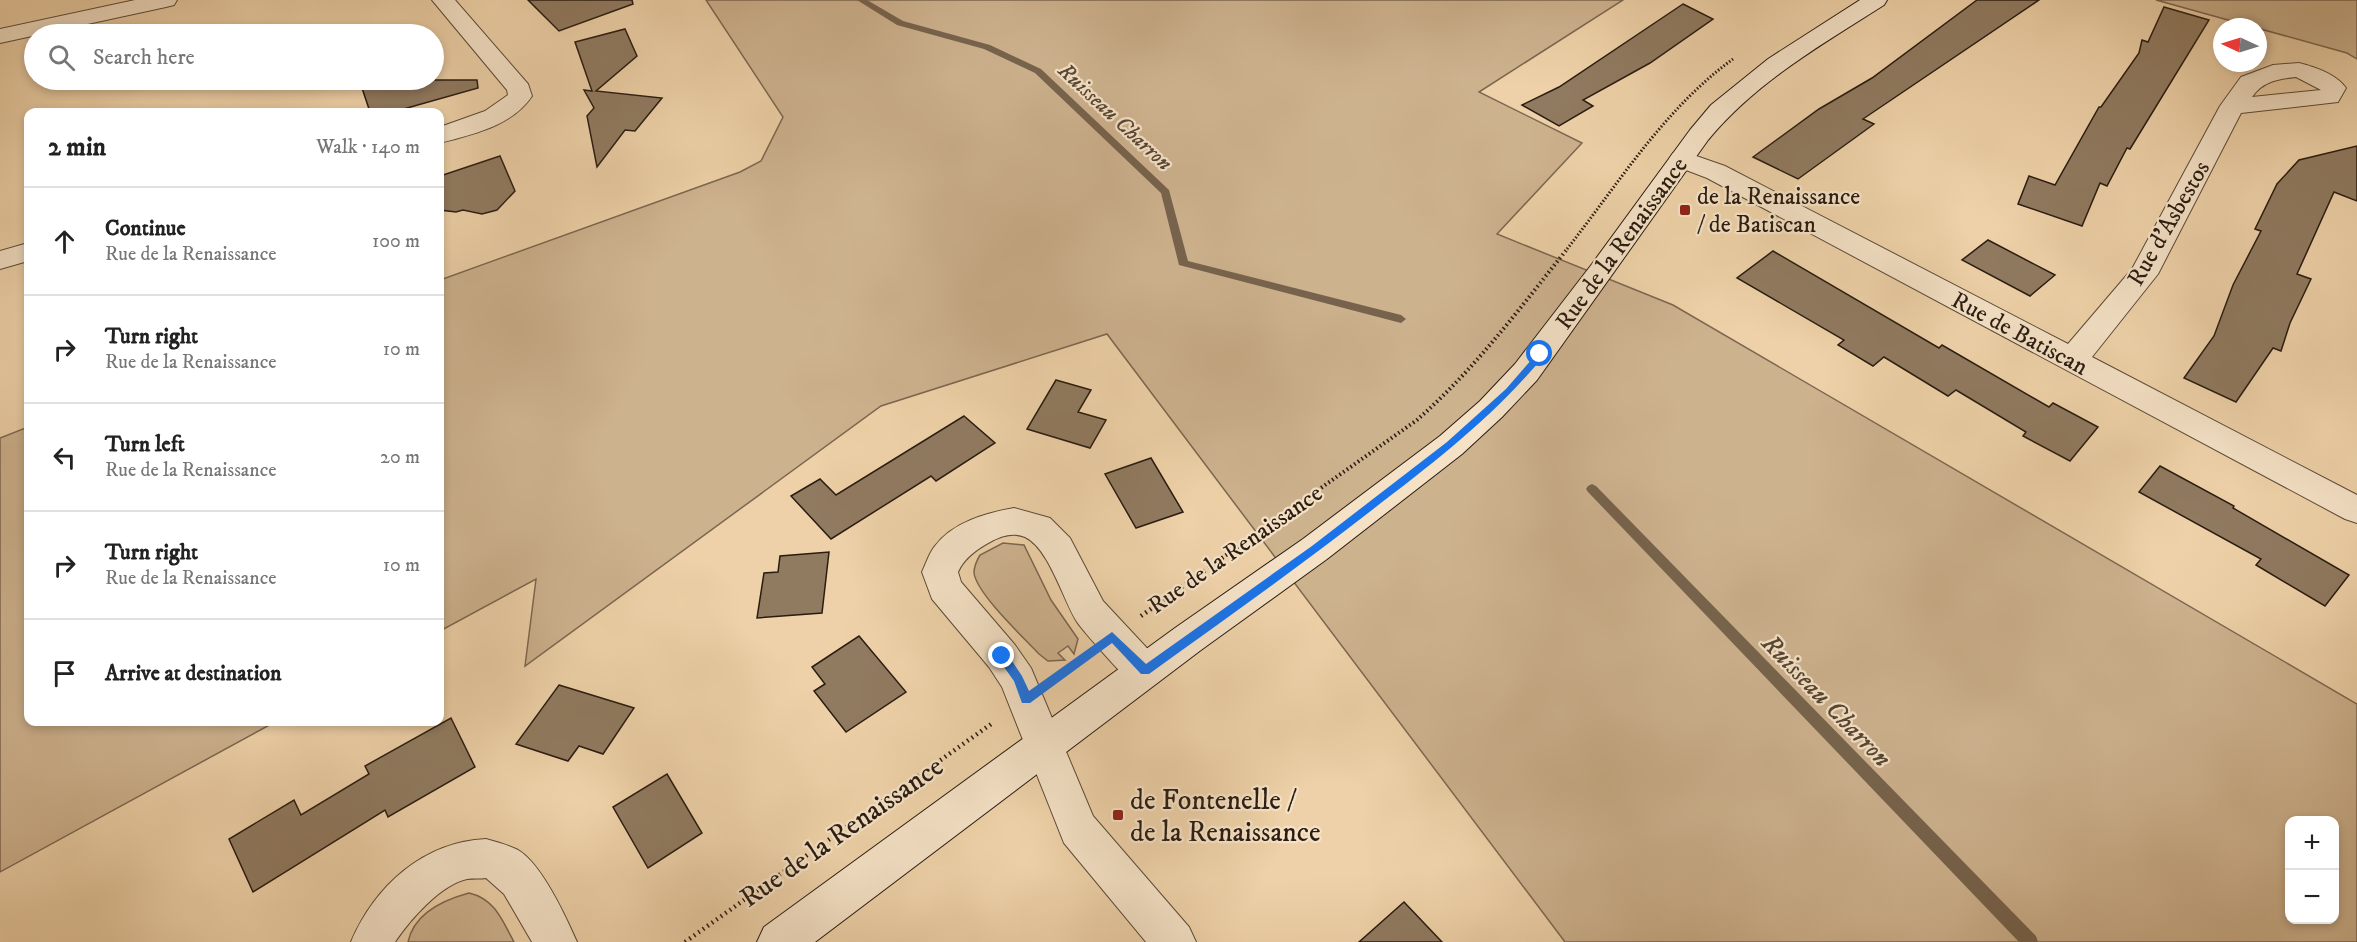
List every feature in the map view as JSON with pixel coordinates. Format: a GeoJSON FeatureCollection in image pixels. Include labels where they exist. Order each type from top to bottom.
{"type":"FeatureCollection","features":[{"type":"Feature","properties":{"kind":"street"},"geometry":{"type":"LineString","coordinates":[[55,24],[166,0]]}},
{"type":"Feature","properties":{"kind":"street"},"geometry":{"type":"LineString","coordinates":[[443,0],[519,89],[520,96],[505,110],[491,118],[444,134]]}},
{"type":"Feature","properties":{"kind":"street","name":"Rue de la Renaissance"},"geometry":{"type":"LineString","coordinates":[[779,942],[1382,499],[1451,445],[1491,409],[1526,372],[1565,322],[1710,121],[1745,88],[1776,64],[1876,0]]}},
{"type":"Feature","properties":{"kind":"street"},"geometry":{"type":"LineString","coordinates":[[0,36],[24,31]]}},
{"type":"Feature","properties":{"kind":"street","name":"Rue d'Asbestos"},"geometry":{"type":"LineString","coordinates":[[2072,360],[2144,274],[2232,106]]}},
{"type":"Feature","properties":{"kind":"street","name":"Rue de Batiscan"},"geometry":{"type":"LineString","coordinates":[[1682,159],[1716,172],[2357,510]]}},
{"type":"Feature","properties":{"kind":"street"},"geometry":{"type":"LineString","coordinates":[[0,260],[24,253]]}},
{"type":"Feature","properties":{"kind":"street"},"geometry":{"type":"LineString","coordinates":[[1145,671],[1090,612],[1058,548],[1038,526],[1014,521],[1003,522],[967,537],[947,556],[940,572],[941,580],[953,600],[1002,656],[1018,679],[1078,829],[1174,942]]}},
{"type":"Feature","properties":{"kind":"street"},"geometry":{"type":"LineString","coordinates":[[373,942],[386,916],[417,885],[435,872],[454,864],[473,860],[490,860],[504,865],[516,878],[555,942]]}},
{"type":"Feature","properties":{"kind":"path","name":"Rue de la Renaissance"},"geometry":{"type":"LineString","coordinates":[[685,942],[1417,420],[1447,395],[1474,365],[1626,173]]}},
{"type":"Feature","properties":{"kind":"shaded area"},"geometry":{"type":"Polygon","coordinates":[[[706,0],[1623,0],[1479,92],[1582,143],[1497,234],[1673,305],[2357,704],[2357,942],[1565,942],[1107,334],[881,406],[525,666],[536,579],[444,629],[444,279],[740,172],[761,161],[783,117],[706,0]]]}},
{"type":"Feature","properties":{"kind":"shaded area"},"geometry":{"type":"Polygon","coordinates":[[[2156,0],[2357,0],[2357,59],[2347,53],[2267,31],[2267,18],[2221,18],[2156,0]]]}},
{"type":"Feature","properties":{"kind":"shaded area"},"geometry":{"type":"Polygon","coordinates":[[[24,429],[24,726],[268,726],[0,872],[0,438],[24,429]]]}},
{"type":"Feature","properties":{"kind":"shaded area"},"geometry":{"type":"Polygon","coordinates":[[[1003,543],[1024,545],[1051,600],[1078,639],[1074,654],[1068,646],[1058,653],[1065,660],[1048,661],[1039,654],[1002,615],[977,582],[974,570],[980,555],[1003,543]]]}},
{"type":"Feature","properties":{"kind":"shaded area"},"geometry":{"type":"Polygon","coordinates":[[[469,893],[492,905],[514,942],[408,942],[416,923],[431,909],[469,893]]]}},
{"type":"Feature","properties":{"kind":"building"},"geometry":{"type":"Polygon","coordinates":[[[528,0],[632,0],[633,4],[559,31],[528,0]]]}},
{"type":"Feature","properties":{"kind":"building"},"geometry":{"type":"Polygon","coordinates":[[[1977,0],[2039,0],[1863,119],[1874,124],[1798,179],[1753,157],[1819,109],[1872,78],[1977,0]]]}},
{"type":"Feature","properties":{"kind":"building"},"geometry":{"type":"Polygon","coordinates":[[[1683,4],[1713,19],[1650,63],[1583,100],[1593,106],[1559,126],[1522,105],[1559,87],[1683,4]]]}},
{"type":"Feature","properties":{"kind":"building"},"geometry":{"type":"Polygon","coordinates":[[[2164,7],[2209,20],[2130,149],[2127,148],[2107,186],[2100,183],[2082,226],[2018,204],[2029,176],[2055,185],[2099,107],[2139,53],[2142,40],[2148,42],[2164,7]]]}},
{"type":"Feature","properties":{"kind":"building"},"geometry":{"type":"Polygon","coordinates":[[[625,29],[637,56],[596,91],[662,98],[635,131],[625,130],[597,167],[587,116],[594,108],[584,90],[592,91],[575,42],[625,29]]]}},
{"type":"Feature","properties":{"kind":"building"},"geometry":{"type":"Polygon","coordinates":[[[444,80],[477,80],[478,88],[407,108],[369,108],[363,90],[444,90],[444,80]]]}},
{"type":"Feature","properties":{"kind":"building"},"geometry":{"type":"Polygon","coordinates":[[[2357,146],[2357,201],[2334,192],[2297,274],[2311,279],[2290,323],[2281,351],[2273,348],[2236,402],[2184,378],[2214,336],[2233,285],[2261,231],[2255,229],[2277,184],[2299,160],[2357,146]]]}},
{"type":"Feature","properties":{"kind":"building"},"geometry":{"type":"Polygon","coordinates":[[[500,156],[515,191],[497,210],[482,214],[463,210],[456,212],[444,210],[444,175],[500,156]]]}},
{"type":"Feature","properties":{"kind":"building"},"geometry":{"type":"Polygon","coordinates":[[[1988,240],[2055,275],[2030,296],[1962,260],[1988,240]]]}},
{"type":"Feature","properties":{"kind":"building"},"geometry":{"type":"Polygon","coordinates":[[[1773,251],[1939,348],[1942,345],[2049,407],[2053,403],[2098,427],[2070,461],[2023,436],[2026,432],[1956,390],[1948,396],[1884,357],[1873,366],[1838,345],[1844,340],[1737,278],[1773,251]]]}},
{"type":"Feature","properties":{"kind":"building"},"geometry":{"type":"Polygon","coordinates":[[[1056,380],[1091,390],[1078,412],[1106,420],[1090,448],[1027,429],[1056,380]]]}},
{"type":"Feature","properties":{"kind":"building"},"geometry":{"type":"Polygon","coordinates":[[[964,416],[995,443],[936,481],[931,476],[831,539],[791,496],[820,479],[836,495],[964,416]]]}},
{"type":"Feature","properties":{"kind":"building"},"geometry":{"type":"Polygon","coordinates":[[[1151,458],[1183,512],[1136,528],[1105,474],[1151,458]]]}},
{"type":"Feature","properties":{"kind":"building"},"geometry":{"type":"Polygon","coordinates":[[[2160,466],[2234,506],[2233,508],[2349,575],[2325,606],[2256,565],[2261,559],[2139,492],[2160,466]]]}},
{"type":"Feature","properties":{"kind":"building"},"geometry":{"type":"Polygon","coordinates":[[[829,552],[822,613],[757,618],[764,573],[778,572],[780,556],[829,552]]]}},
{"type":"Feature","properties":{"kind":"building"},"geometry":{"type":"Polygon","coordinates":[[[859,636],[906,692],[846,732],[814,691],[825,684],[812,667],[859,636]]]}},
{"type":"Feature","properties":{"kind":"building"},"geometry":{"type":"Polygon","coordinates":[[[559,685],[634,708],[603,754],[579,746],[568,761],[516,744],[559,685]]]}},
{"type":"Feature","properties":{"kind":"building"},"geometry":{"type":"Polygon","coordinates":[[[451,718],[475,767],[388,817],[385,810],[253,892],[229,839],[294,800],[301,815],[369,774],[365,766],[437,726],[444,726],[444,722],[451,718]]]}},
{"type":"Feature","properties":{"kind":"building"},"geometry":{"type":"Polygon","coordinates":[[[667,774],[702,833],[648,868],[613,807],[667,774]]]}},
{"type":"Feature","properties":{"kind":"building"},"geometry":{"type":"Polygon","coordinates":[[[1404,902],[1442,942],[1359,942],[1404,902]]]}},
{"type":"Feature","properties":{"kind":"waterway","name":"Ruisseau Charron"},"geometry":{"type":"LineString","coordinates":[[861,0],[900,23],[987,47],[1038,71],[1166,192],[1183,263],[1401,319]]}},
{"type":"Feature","properties":{"kind":"waterway","name":"Ruisseau Charron"},"geometry":{"type":"LineString","coordinates":[[1592,489],[2030,942]]}},
{"type":"Feature","properties":{"kind":"place","name":"de la Renaissance / de Batiscan"},"geometry":{"type":"Point","coordinates":[1685,210]}},
{"type":"Feature","properties":{"kind":"place","name":"de Fontenelle / de la Renaissance"},"geometry":{"type":"Point","coordinates":[1118,815]}},
{"type":"Feature","properties":{"kind":"route"},"geometry":{"type":"LineString","coordinates":[[1002,656],[1018,679],[1026,699],[1112,636],[1145,671],[1315,549],[1451,445],[1509,391],[1540,354]]}}]}
